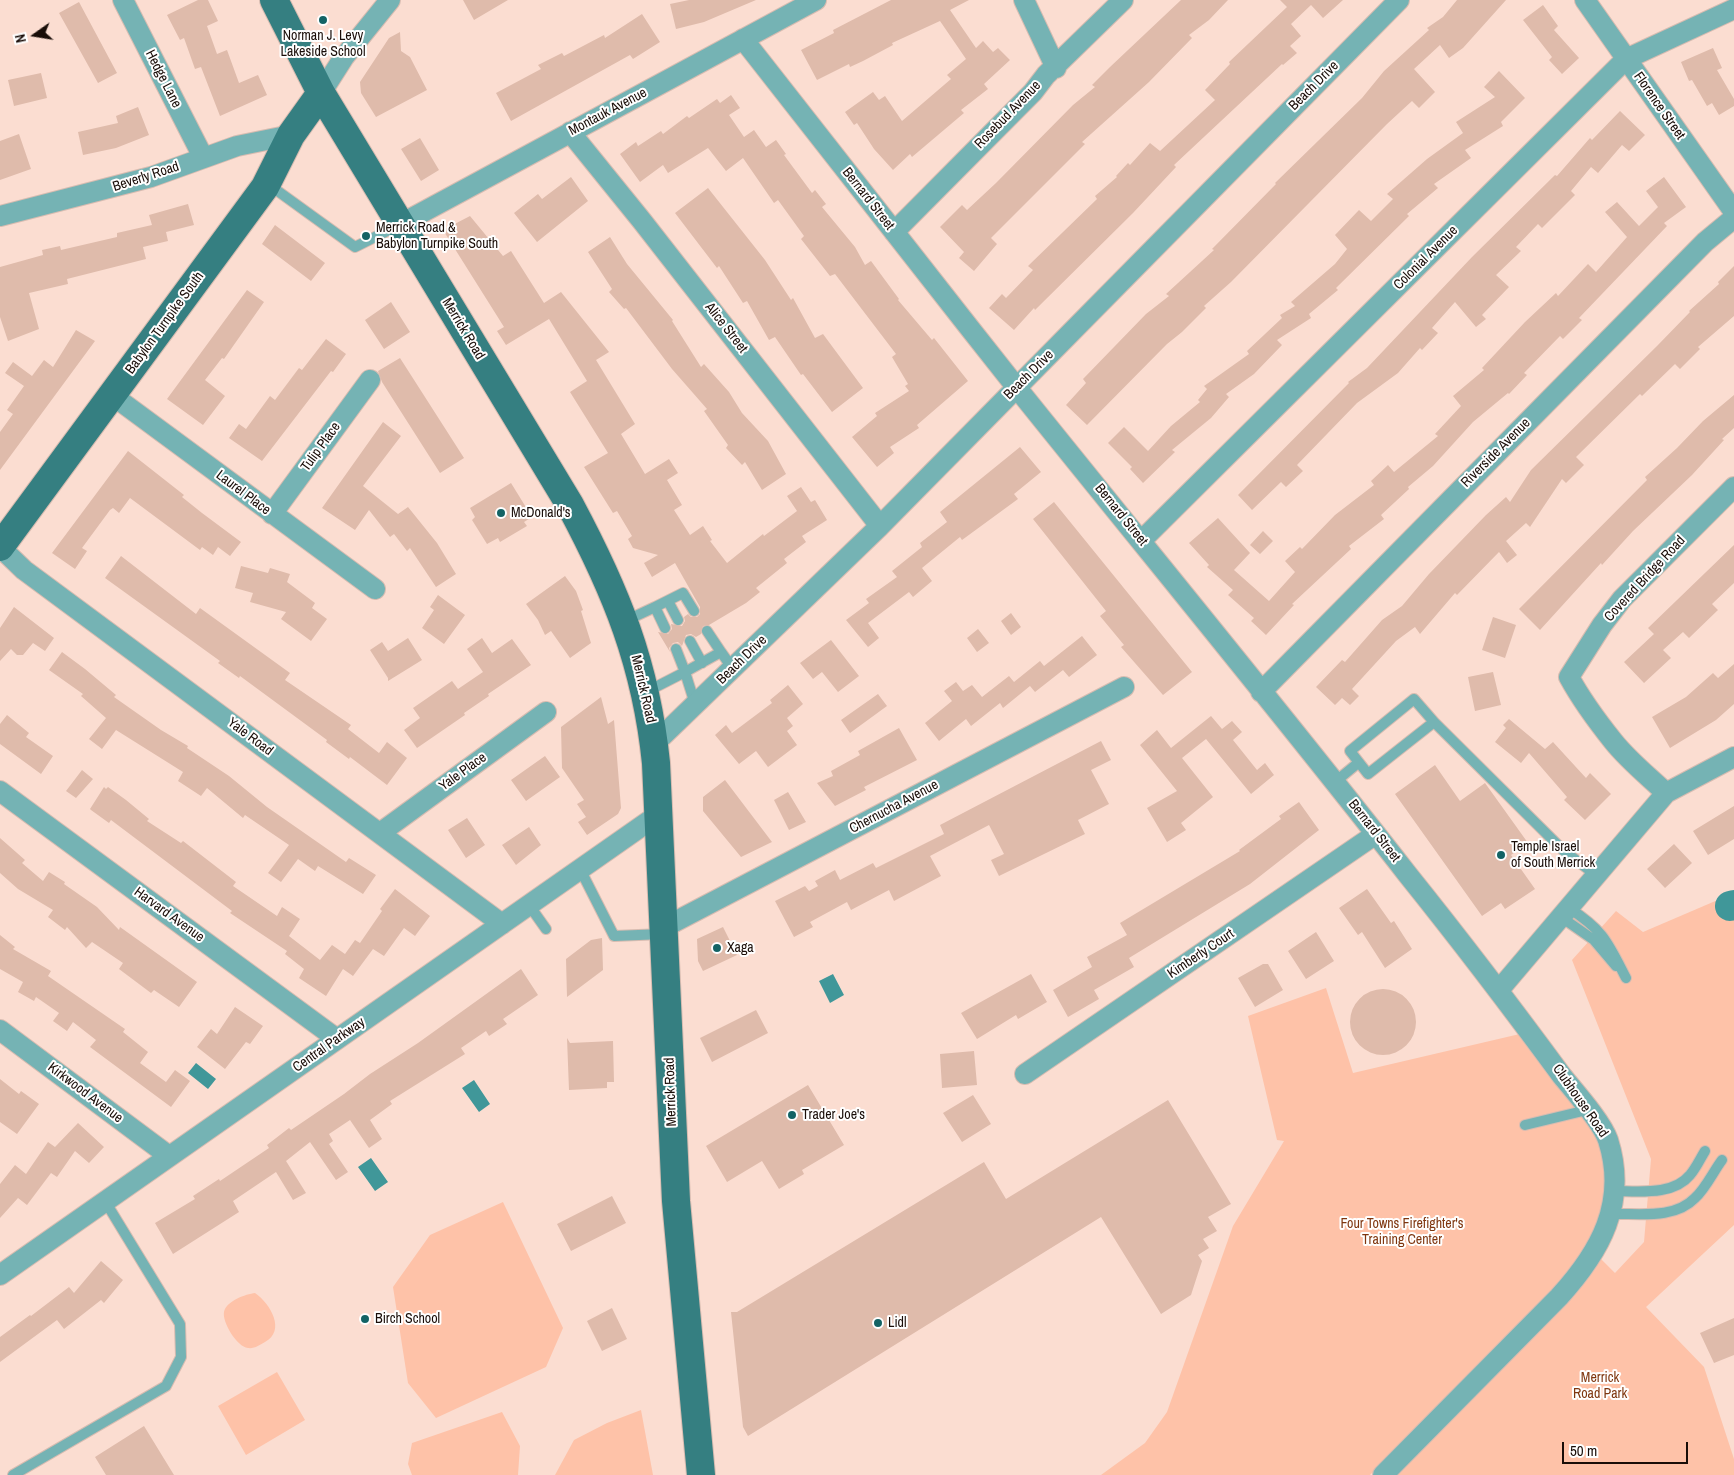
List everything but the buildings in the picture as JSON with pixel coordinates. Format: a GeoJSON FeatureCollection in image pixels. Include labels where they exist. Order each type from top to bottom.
{"type":"FeatureCollection","features":[{"type":"Feature","properties":{"kind":"main road","name":"Merrick Road"},"geometry":{"type":"LineString","coordinates":[[274,0],[321,93],[399,225],[570,505],[604,570],[624,621],[646,692],[654,744],[659,814],[676,1212],[702,1474]]}},
{"type":"Feature","properties":{"kind":"main road","name":"Babylon Turnpike South"},"geometry":{"type":"LineString","coordinates":[[0,547],[267,184],[291,135],[321,93]]}},
{"type":"Feature","properties":{"kind":"street","name":"Hedge Lane"},"geometry":{"type":"LineString","coordinates":[[123,0],[202,157]]}},
{"type":"Feature","properties":{"kind":"street"},"geometry":{"type":"LineString","coordinates":[[321,93],[344,57],[390,0]]}},
{"type":"Feature","properties":{"kind":"street","name":"Montauk Avenue"},"geometry":{"type":"LineString","coordinates":[[399,225],[816,0]]}},
{"type":"Feature","properties":{"kind":"street"},"geometry":{"type":"LineString","coordinates":[[1024,0],[1056,68]]}},
{"type":"Feature","properties":{"kind":"street","name":"Rosebud Avenue"},"geometry":{"type":"LineString","coordinates":[[894,232],[1123,0]]}},
{"type":"Feature","properties":{"kind":"street","name":"Beach Drive"},"geometry":{"type":"LineString","coordinates":[[654,744],[880,526],[1399,0]]}},
{"type":"Feature","properties":{"kind":"street","name":"Florence Street"},"geometry":{"type":"LineString","coordinates":[[1585,0],[1734,212]]}},
{"type":"Feature","properties":{"kind":"street","name":"Colonial Avenue"},"geometry":{"type":"LineString","coordinates":[[1141,540],[1626,58],[1734,9]]}},
{"type":"Feature","properties":{"kind":"street","name":"Bernard Street"},"geometry":{"type":"LineString","coordinates":[[743,39],[1017,387],[1335,782],[1499,990]]}},
{"type":"Feature","properties":{"kind":"street","name":"Alice Street"},"geometry":{"type":"LineString","coordinates":[[570,132],[648,228],[880,526]]}},
{"type":"Feature","properties":{"kind":"street","name":"Beverly Road"},"geometry":{"type":"LineString","coordinates":[[0,216],[142,180],[237,146],[291,135]]}},
{"type":"Feature","properties":{"kind":"street","name":"Riverside Avenue"},"geometry":{"type":"LineString","coordinates":[[1261,692],[1698,249],[1734,218]]}},
{"type":"Feature","properties":{"kind":"street","name":"Tulip Place"},"geometry":{"type":"LineString","coordinates":[[272,514],[370,380]]}},
{"type":"Feature","properties":{"kind":"street","name":"Laurel Place"},"geometry":{"type":"LineString","coordinates":[[112,395],[375,590]]}},
{"type":"Feature","properties":{"kind":"street","name":"Covered Bridge Road"},"geometry":{"type":"LineString","coordinates":[[1666,793],[1613,742],[1591,709],[1583,702],[1568,677],[1602,625],[1622,599],[1734,486]]}},
{"type":"Feature","properties":{"kind":"street","name":"Yale Road"},"geometry":{"type":"LineString","coordinates":[[0,547],[24,570],[502,924]]}},
{"type":"Feature","properties":{"kind":"street","name":"Chernucha Avenue"},"geometry":{"type":"LineString","coordinates":[[663,931],[1124,687]]}},
{"type":"Feature","properties":{"kind":"street","name":"Yale Place"},"geometry":{"type":"LineString","coordinates":[[380,833],[546,712]]}},
{"type":"Feature","properties":{"kind":"street"},"geometry":{"type":"LineString","coordinates":[[1499,990],[1666,793],[1734,758]]}},
{"type":"Feature","properties":{"kind":"street","name":"Harvard Avenue"},"geometry":{"type":"LineString","coordinates":[[0,791],[337,1039]]}},
{"type":"Feature","properties":{"kind":"street","name":"Central Parkway"},"geometry":{"type":"LineString","coordinates":[[1,1273],[659,814]]}},
{"type":"Feature","properties":{"kind":"street","name":"Kimberly Court"},"geometry":{"type":"LineString","coordinates":[[1025,1074],[1376,834]]}},
{"type":"Feature","properties":{"kind":"street","name":"Clubhouse Road"},"geometry":{"type":"LineString","coordinates":[[1383,1475],[1580,1274],[1600,1244],[1610,1214],[1614,1191],[1614,1166],[1607,1136],[1499,990]]}},
{"type":"Feature","properties":{"kind":"street","name":"Kirkwood Avenue"},"geometry":{"type":"LineString","coordinates":[[0,1030],[169,1156]]}},
{"type":"Feature","properties":{"kind":"lane"},"geometry":{"type":"LineString","coordinates":[[267,184],[355,247],[399,225]]}},
{"type":"Feature","properties":{"kind":"lane"},"geometry":{"type":"LineString","coordinates":[[624,621],[683,593],[694,611]]}},
{"type":"Feature","properties":{"kind":"lane"},"geometry":{"type":"LineString","coordinates":[[668,600],[678,620]]}},
{"type":"Feature","properties":{"kind":"lane"},"geometry":{"type":"LineString","coordinates":[[655,607],[665,628]]}},
{"type":"Feature","properties":{"kind":"lane"},"geometry":{"type":"LineString","coordinates":[[707,631],[733,669]]}},
{"type":"Feature","properties":{"kind":"lane"},"geometry":{"type":"LineString","coordinates":[[690,641],[702,662]]}},
{"type":"Feature","properties":{"kind":"lane"},"geometry":{"type":"LineString","coordinates":[[676,649],[695,704]]}},
{"type":"Feature","properties":{"kind":"lane"},"geometry":{"type":"LineString","coordinates":[[646,692],[721,652]]}},
{"type":"Feature","properties":{"kind":"lane"},"geometry":{"type":"LineString","coordinates":[[1434,722],[1368,774],[1350,751],[1414,699],[1434,722],[1537,825],[1564,851],[1596,875]]}},
{"type":"Feature","properties":{"kind":"lane"},"geometry":{"type":"LineString","coordinates":[[1335,782],[1358,763]]}},
{"type":"Feature","properties":{"kind":"lane"},"geometry":{"type":"LineString","coordinates":[[580,869],[614,936],[663,931]]}},
{"type":"Feature","properties":{"kind":"lane"},"geometry":{"type":"LineString","coordinates":[[529,905],[546,929]]}},
{"type":"Feature","properties":{"kind":"lane"},"geometry":{"type":"LineString","coordinates":[[1565,913],[1590,922],[1605,936],[1626,978],[1594,940],[1565,913]]}},
{"type":"Feature","properties":{"kind":"lane"},"geometry":{"type":"LineString","coordinates":[[1525,1125],[1588,1110]]}},
{"type":"Feature","properties":{"kind":"lane"},"geometry":{"type":"LineString","coordinates":[[1614,1191],[1654,1191],[1674,1186],[1689,1176],[1705,1151]]}},
{"type":"Feature","properties":{"kind":"lane"},"geometry":{"type":"LineString","coordinates":[[1610,1214],[1661,1213],[1681,1209],[1695,1198],[1722,1160]]}},
{"type":"Feature","properties":{"kind":"lane"},"geometry":{"type":"LineString","coordinates":[[13,1475],[166,1386],[181,1357],[180,1324],[105,1201]]}},
{"type":"Feature","properties":{"kind":"green space","name":"Merrick Road Park"},"geometry":{"type":"Polygon","coordinates":[[[1734,893],[1734,1225],[1646,1307],[1704,1367],[1734,1459],[1734,1475],[1390,1475],[1601,1259],[1615,1273],[1644,1242],[1651,1159],[1572,960],[1616,911],[1643,932],[1734,893]]]}},
{"type":"Feature","properties":{"kind":"green space","name":"Four Towns Firefighter's Training Center"},"geometry":{"type":"Polygon","coordinates":[[[1326,988],[1353,1073],[1524,1033],[1599,1140],[1608,1176],[1604,1217],[1578,1266],[1370,1475],[1101,1475],[1145,1443],[1167,1412],[1233,1226],[1284,1141],[1277,1140],[1248,1016],[1326,988]]]}},
{"type":"Feature","properties":{"kind":"green space"},"geometry":{"type":"Polygon","coordinates":[[[503,1202],[563,1328],[546,1367],[436,1418],[408,1383],[393,1287],[430,1235],[503,1202]]]}},
{"type":"Feature","properties":{"kind":"green space"},"geometry":{"type":"Polygon","coordinates":[[[255,1293],[271,1310],[275,1331],[265,1342],[248,1348],[239,1343],[231,1333],[225,1322],[224,1312],[232,1301],[255,1293]]]}},
{"type":"Feature","properties":{"kind":"green space"},"geometry":{"type":"Polygon","coordinates":[[[277,1372],[305,1420],[246,1455],[218,1406],[277,1372]]]}},
{"type":"Feature","properties":{"kind":"green space"},"geometry":{"type":"Polygon","coordinates":[[[641,1410],[653,1475],[555,1475],[574,1440],[607,1423],[641,1410]]]}},
{"type":"Feature","properties":{"kind":"green space"},"geometry":{"type":"Polygon","coordinates":[[[502,1412],[520,1446],[518,1475],[412,1475],[408,1464],[412,1443],[502,1412]]]}},
{"type":"Feature","properties":{"kind":"water"},"geometry":{"type":"Polygon","coordinates":[[[833,974],[844,995],[830,1003],[819,981],[833,974]]]}},
{"type":"Feature","properties":{"kind":"water"},"geometry":{"type":"Polygon","coordinates":[[[196,1063],[216,1079],[208,1089],[188,1073],[196,1063]]]}},
{"type":"Feature","properties":{"kind":"water"},"geometry":{"type":"Polygon","coordinates":[[[474,1080],[490,1104],[479,1112],[462,1088],[474,1080]]]}},
{"type":"Feature","properties":{"kind":"water"},"geometry":{"type":"Polygon","coordinates":[[[371,1158],[388,1182],[375,1191],[358,1167],[371,1158]]]}},
{"type":"Feature","properties":{"kind":"waterway"},"geometry":{"type":"LineString","coordinates":[[1730,906],[1734,905]]}},
{"type":"Feature","properties":{"kind":"place","name":"Norman J. Levy Lakeside School"},"geometry":{"type":"Point","coordinates":[323,20]}},
{"type":"Feature","properties":{"kind":"place","name":"Merrick Road & Babylon Turnpike South"},"geometry":{"type":"Point","coordinates":[366,236]}},
{"type":"Feature","properties":{"kind":"place","name":"McDonald's"},"geometry":{"type":"Point","coordinates":[501,513]}},
{"type":"Feature","properties":{"kind":"place","name":"Temple Israel of South Merrick"},"geometry":{"type":"Point","coordinates":[1501,855]}},
{"type":"Feature","properties":{"kind":"place","name":"Xaga"},"geometry":{"type":"Point","coordinates":[717,948]}},
{"type":"Feature","properties":{"kind":"place","name":"Trader Joe's"},"geometry":{"type":"Point","coordinates":[792,1115]}},
{"type":"Feature","properties":{"kind":"place","name":"Birch School"},"geometry":{"type":"Point","coordinates":[365,1319]}},
{"type":"Feature","properties":{"kind":"place","name":"Lidl"},"geometry":{"type":"Point","coordinates":[878,1323]}}]}
